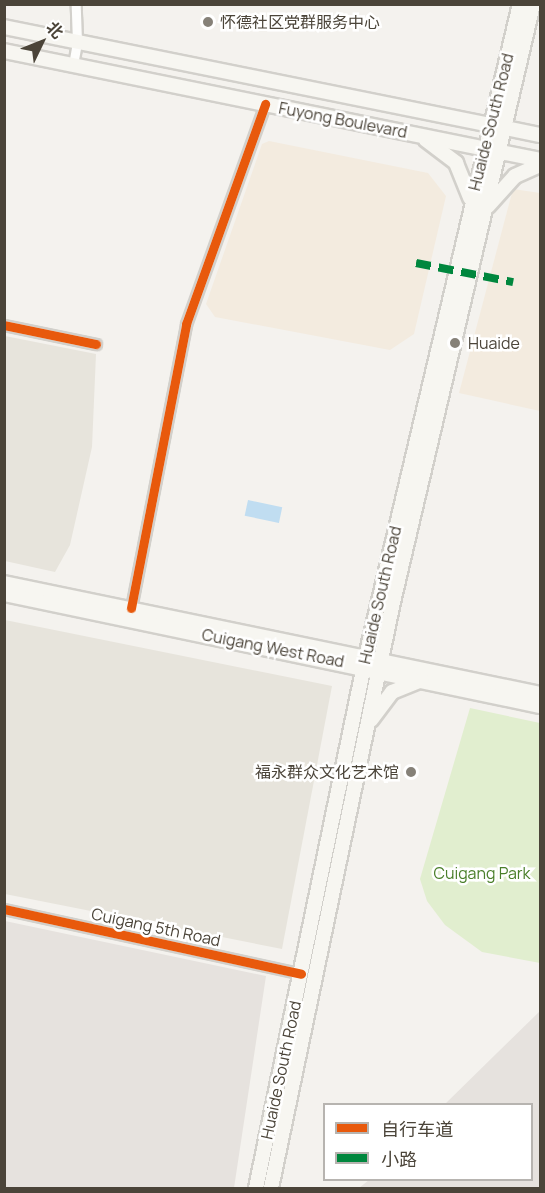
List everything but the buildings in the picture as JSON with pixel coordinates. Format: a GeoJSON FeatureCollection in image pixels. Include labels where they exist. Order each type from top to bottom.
{"type":"FeatureCollection","features":[{"type":"Feature","properties":{"kind":"main road","name":"Huaide South Road"},"geometry":{"type":"LineString","coordinates":[[497,126],[520,4]]}},
{"type":"Feature","properties":{"kind":"main road","name":"Huaide South Road"},"geometry":{"type":"LineString","coordinates":[[256,1188],[365,661],[497,126],[533,4]]}},
{"type":"Feature","properties":{"kind":"main road","name":"Fuyong Boulevard"},"geometry":{"type":"LineString","coordinates":[[4,27],[540,135]]}},
{"type":"Feature","properties":{"kind":"main road","name":"Fuyong Boulevard"},"geometry":{"type":"LineString","coordinates":[[4,51],[540,160]]}},
{"type":"Feature","properties":{"kind":"main road"},"geometry":{"type":"LineString","coordinates":[[413,134],[456,163],[467,183],[476,214],[508,182],[540,165]]}},
{"type":"Feature","properties":{"kind":"main road","name":"Huaide South Road"},"geometry":{"type":"LineString","coordinates":[[271,1188],[364,733],[476,214]]}},
{"type":"Feature","properties":{"kind":"main road","name":"Cuigang West Road"},"geometry":{"type":"LineString","coordinates":[[4,583],[131,608],[379,664],[540,694]]}},
{"type":"Feature","properties":{"kind":"main road","name":"Cuigang West Road"},"geometry":{"type":"LineString","coordinates":[[4,594],[365,661]]}},
{"type":"Feature","properties":{"kind":"main road","name":"Cuigang West Road"},"geometry":{"type":"LineString","coordinates":[[379,664],[423,680],[540,706]]}},
{"type":"Feature","properties":{"kind":"main road"},"geometry":{"type":"LineString","coordinates":[[364,733],[392,692],[423,680]]}},
{"type":"Feature","properties":{"kind":"street"},"geometry":{"type":"LineString","coordinates":[[73,65],[77,42],[76,4]]}},
{"type":"Feature","properties":{"kind":"street"},"geometry":{"type":"LineString","coordinates":[[131,608],[186,324],[265,104]]}},
{"type":"Feature","properties":{"kind":"street"},"geometry":{"type":"LineString","coordinates":[[4,325],[96,344]]}},
{"type":"Feature","properties":{"kind":"street","name":"Cuigang 5th Road"},"geometry":{"type":"LineString","coordinates":[[4,909],[301,974]]}},
{"type":"Feature","properties":{"kind":"shaded area"},"geometry":{"type":"Polygon","coordinates":[[[269,141],[428,173],[446,196],[414,334],[390,350],[215,317],[206,304],[262,144],[269,141]]]}},
{"type":"Feature","properties":{"kind":"shaded area"},"geometry":{"type":"Polygon","coordinates":[[[513,189],[540,193],[540,411],[459,393],[513,189]]]}},
{"type":"Feature","properties":{"kind":"shaded area"},"geometry":{"type":"Polygon","coordinates":[[[5,336],[96,354],[92,447],[70,545],[55,572],[5,561],[5,336]]]}},
{"type":"Feature","properties":{"kind":"shaded area"},"geometry":{"type":"Polygon","coordinates":[[[5,620],[332,686],[282,949],[5,894],[5,620]]]}},
{"type":"Feature","properties":{"kind":"shaded area"},"geometry":{"type":"Polygon","coordinates":[[[5,921],[266,976],[234,1188],[5,1188],[5,921]]]}},
{"type":"Feature","properties":{"kind":"shaded area"},"geometry":{"type":"Polygon","coordinates":[[[540,1011],[540,1188],[359,1188],[368,1181],[533,1181],[533,1103],[446,1103],[540,1011]]]}},
{"type":"Feature","properties":{"kind":"green space","name":"Cuigang Park"},"geometry":{"type":"Polygon","coordinates":[[[470,708],[540,723],[540,963],[482,952],[445,925],[427,901],[420,879],[470,708]]]}},
{"type":"Feature","properties":{"kind":"water"},"geometry":{"type":"Polygon","coordinates":[[[248,500],[282,507],[279,523],[245,516],[248,500]]]}},
{"type":"Feature","properties":{"kind":"marked path"},"geometry":{"type":"LineString","coordinates":[[416,263],[513,282]]}},
{"type":"Feature","properties":{"kind":"cycle path"},"geometry":{"type":"LineString","coordinates":[[131,608],[186,324],[265,104]]}},
{"type":"Feature","properties":{"kind":"cycle path"},"geometry":{"type":"LineString","coordinates":[[4,325],[96,344]]}},
{"type":"Feature","properties":{"kind":"cycle path"},"geometry":{"type":"LineString","coordinates":[[4,909],[301,974]]}},
{"type":"Feature","properties":{"kind":"place","name":"怀德社区党群服务中心"},"geometry":{"type":"Point","coordinates":[208,22]}},
{"type":"Feature","properties":{"kind":"place","name":"Huaide"},"geometry":{"type":"Point","coordinates":[455,343]}},
{"type":"Feature","properties":{"kind":"place","name":"福永群众文化艺术馆"},"geometry":{"type":"Point","coordinates":[411,772]}}]}
